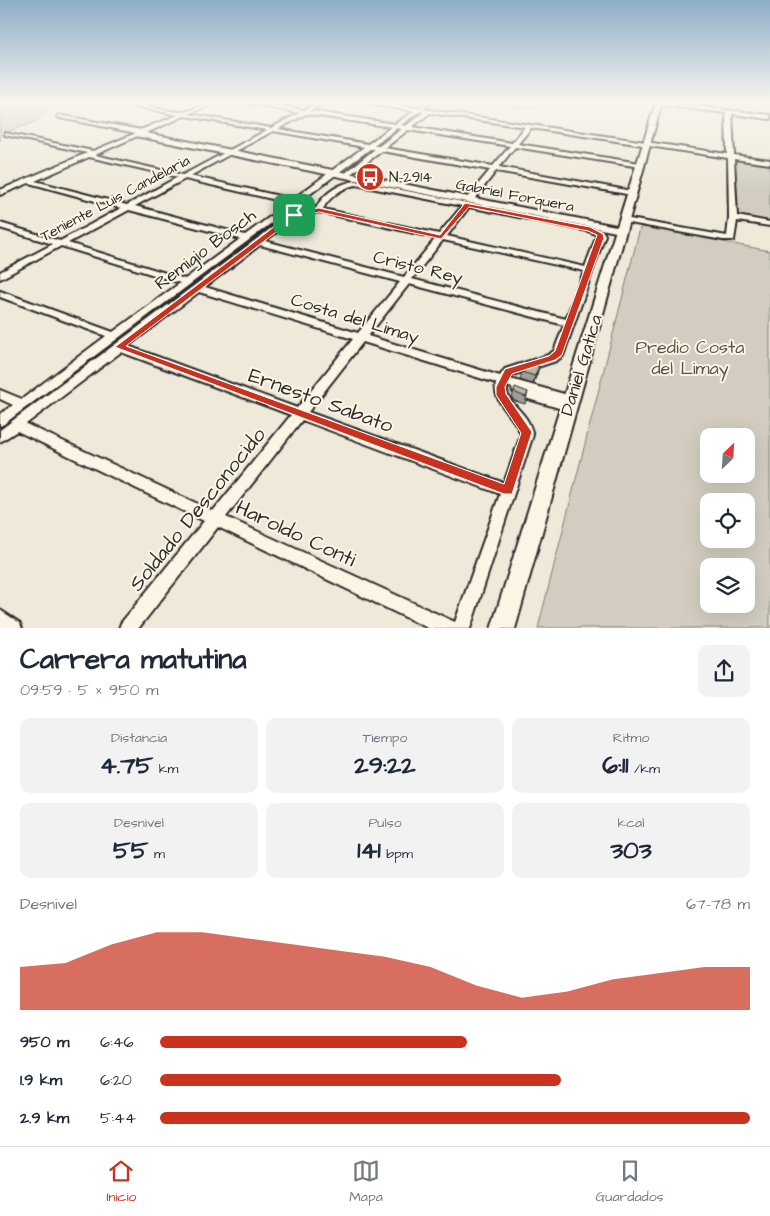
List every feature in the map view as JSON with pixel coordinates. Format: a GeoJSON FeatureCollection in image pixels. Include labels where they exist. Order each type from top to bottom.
{"type":"FeatureCollection","features":[{"type":"Feature","properties":{"kind":"main road","name":"Daniel Gatica"},"geometry":{"type":"LineString","coordinates":[[503,628],[651,131]]}},
{"type":"Feature","properties":{"kind":"street","name":"Gabriel Forquera"},"geometry":{"type":"LineString","coordinates":[[133,131],[335,173],[348,179],[468,202],[599,232]]}},
{"type":"Feature","properties":{"kind":"street"},"geometry":{"type":"LineString","coordinates":[[0,193],[145,131]]}},
{"type":"Feature","properties":{"kind":"street","name":"Teniente Luis Candelaria"},"geometry":{"type":"LineString","coordinates":[[0,276],[270,131]]}},
{"type":"Feature","properties":{"kind":"street"},"geometry":{"type":"LineString","coordinates":[[279,131],[632,193]]}},
{"type":"Feature","properties":{"kind":"street","name":"Remigio Bosch"},"geometry":{"type":"LineString","coordinates":[[192,285],[247,238],[389,131]]}},
{"type":"Feature","properties":{"kind":"street"},"geometry":{"type":"LineString","coordinates":[[403,131],[380,149],[348,179],[344,186],[323,202],[319,210],[589,270]]}},
{"type":"Feature","properties":{"kind":"street"},"geometry":{"type":"LineString","coordinates":[[428,131],[640,165]]}},
{"type":"Feature","properties":{"kind":"street","name":"Soldado Desconocido"},"geometry":{"type":"LineString","coordinates":[[127,628],[526,131]]}},
{"type":"Feature","properties":{"kind":"street"},"geometry":{"type":"LineString","coordinates":[[564,131],[770,162]]}},
{"type":"Feature","properties":{"kind":"street"},"geometry":{"type":"LineString","coordinates":[[729,131],[732,218],[770,224]]}},
{"type":"Feature","properties":{"kind":"street"},"geometry":{"type":"LineString","coordinates":[[7,134],[296,202]]}},
{"type":"Feature","properties":{"kind":"street"},"geometry":{"type":"LineString","coordinates":[[28,181],[247,238]]}},
{"type":"Feature","properties":{"kind":"street","name":"Gabriel Forquera"},"geometry":{"type":"LineString","coordinates":[[468,202],[623,225],[729,238],[733,235],[732,218]]}},
{"type":"Feature","properties":{"kind":"street","name":"Remigio Bosch"},"geometry":{"type":"LineString","coordinates":[[0,437],[117,341],[192,285],[294,215],[319,210]]}},
{"type":"Feature","properties":{"kind":"street","name":"Costa del Limay"},"geometry":{"type":"LineString","coordinates":[[0,225],[503,381],[526,394],[570,403]]}},
{"type":"Feature","properties":{"kind":"street","name":"Daniel Gatica"},"geometry":{"type":"LineString","coordinates":[[503,381],[509,372],[558,355],[600,238],[599,232]]}},
{"type":"Feature","properties":{"kind":"street","name":"Cristo Rey"},"geometry":{"type":"LineString","coordinates":[[257,242],[570,323]]}},
{"type":"Feature","properties":{"kind":"street","name":"Ernesto Sabato"},"geometry":{"type":"LineString","coordinates":[[0,294],[300,414],[508,490]]}},
{"type":"Feature","properties":{"kind":"street","name":"Remigio Bosch"},"geometry":{"type":"LineString","coordinates":[[0,421],[117,341]]}},
{"type":"Feature","properties":{"kind":"street"},"geometry":{"type":"LineString","coordinates":[[461,628],[527,432],[501,395],[500,390],[503,381]]}},
{"type":"Feature","properties":{"kind":"street"},"geometry":{"type":"LineString","coordinates":[[0,394],[23,404]]}},
{"type":"Feature","properties":{"kind":"street","name":"Haroldo Conti"},"geometry":{"type":"LineString","coordinates":[[15,425],[450,628]]}},
{"type":"Feature","properties":{"kind":"street"},"geometry":{"type":"LineString","coordinates":[[0,620],[14,628]]}},
{"type":"Feature","properties":{"kind":"green space"},"geometry":{"type":"Polygon","coordinates":[[[0,131],[9,131],[0,136],[0,131]]]}},
{"type":"Feature","properties":{"kind":"green space"},"geometry":{"type":"Polygon","coordinates":[[[737,159],[770,163],[770,222],[743,217],[737,213],[734,162],[737,159]]]}},
{"type":"Feature","properties":{"kind":"green space","name":"Predio Costa del Limay"},"geometry":{"type":"Polygon","coordinates":[[[646,227],[770,251],[770,628],[538,628],[640,228],[646,227]]]}},
{"type":"Feature","properties":{"kind":"building"},"geometry":{"type":"Polygon","coordinates":[[[531,364],[539,366],[535,376],[522,372],[525,366],[531,364]]]}},
{"type":"Feature","properties":{"kind":"building"},"geometry":{"type":"Polygon","coordinates":[[[515,387],[528,392],[526,397],[516,393],[515,387]]]}},
{"type":"Feature","properties":{"kind":"place","name":"N-2914"},"geometry":{"type":"Point","coordinates":[370,177]}},
{"type":"Feature","properties":{"kind":"route"},"geometry":{"type":"LineString","coordinates":[[467,205],[590,229],[601,235],[558,355],[512,370],[507,373],[500,387],[501,395],[524,425],[527,432],[508,490],[119,347],[294,215],[319,210],[441,237],[467,205]]}}]}
